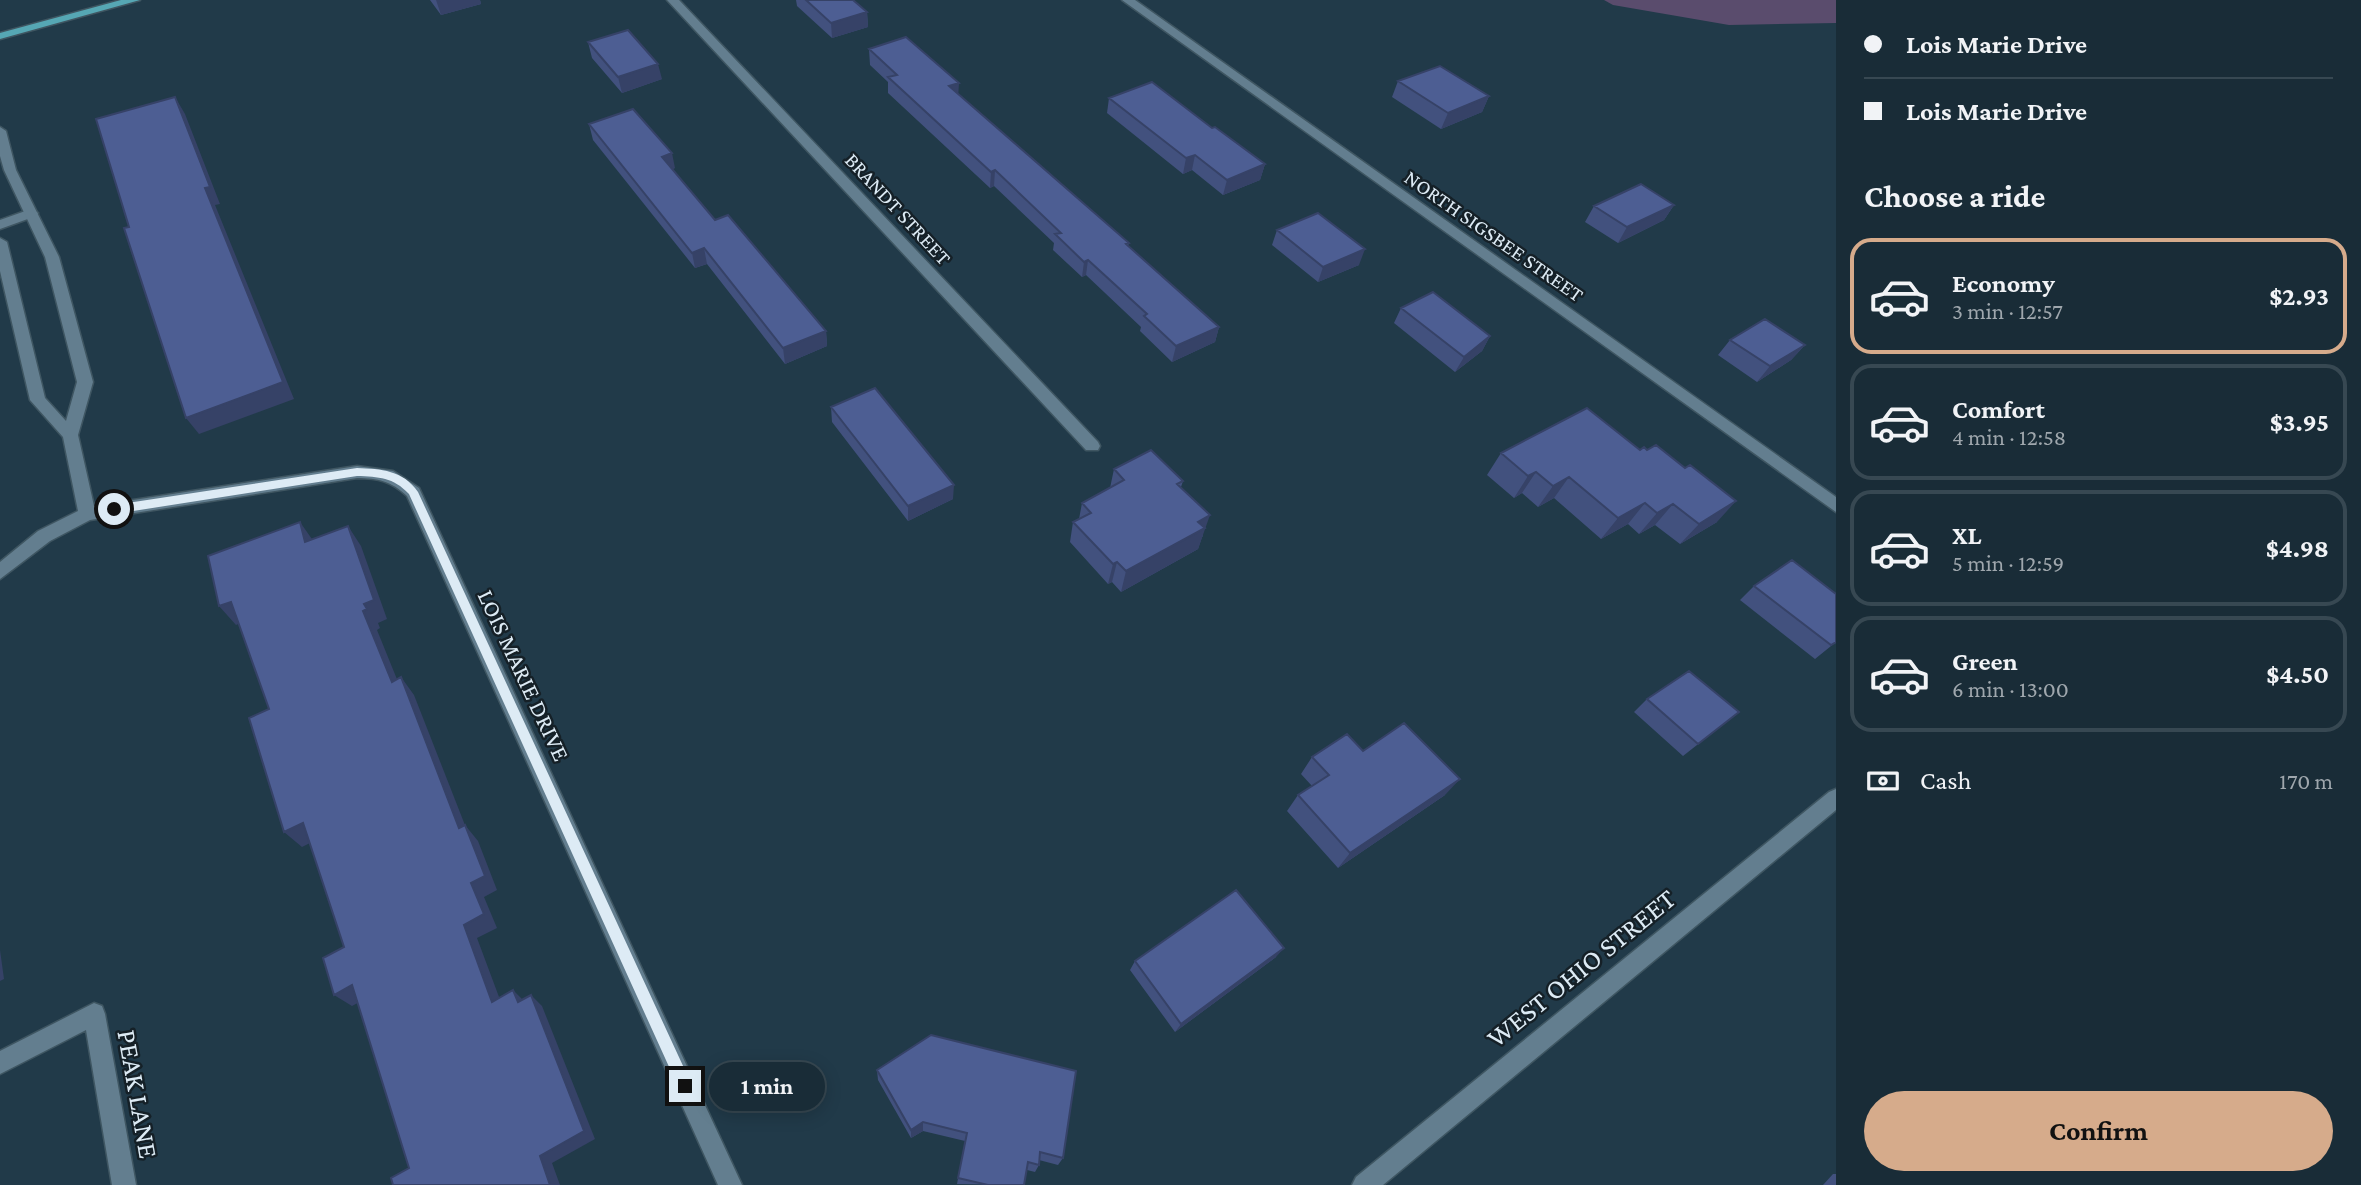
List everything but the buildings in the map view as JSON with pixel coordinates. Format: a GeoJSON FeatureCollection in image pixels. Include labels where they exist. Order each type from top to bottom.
{"type":"FeatureCollection","features":[{"type":"Feature","properties":{"kind":"main road"},"geometry":{"type":"LineString","coordinates":[[0,36],[134,0]]}},
{"type":"Feature","properties":{"kind":"street","name":"BRANDT STREET"},"geometry":{"type":"LineString","coordinates":[[673,0],[1092,446]]}},
{"type":"Feature","properties":{"kind":"street","name":"NORTH SIGSBEE STREET"},"geometry":{"type":"LineString","coordinates":[[1128,0],[1836,506]]}},
{"type":"Feature","properties":{"kind":"street"},"geometry":{"type":"LineString","coordinates":[[0,131],[10,170],[52,257],[85,382],[70,435],[87,514],[44,536],[0,572]]}},
{"type":"Feature","properties":{"kind":"street"},"geometry":{"type":"LineString","coordinates":[[0,225],[31,214]]}},
{"type":"Feature","properties":{"kind":"street"},"geometry":{"type":"LineString","coordinates":[[0,242],[38,400],[70,435]]}},
{"type":"Feature","properties":{"kind":"street","name":"LOIS MARIE DRIVE"},"geometry":{"type":"LineString","coordinates":[[87,514],[357,472],[386,474],[402,480],[413,492],[730,1185]]}},
{"type":"Feature","properties":{"kind":"street","name":"WEST OHIO STREET"},"geometry":{"type":"LineString","coordinates":[[1364,1185],[1836,798]]}},
{"type":"Feature","properties":{"kind":"street","name":"PEAK LANE"},"geometry":{"type":"LineString","coordinates":[[0,1063],[93,1014],[124,1185]]}},
{"type":"Feature","properties":{"kind":"shaded area"},"geometry":{"type":"Polygon","coordinates":[[[1604,0],[1836,0],[1836,23],[1729,25],[1613,5],[1604,0]]]}},
{"type":"Feature","properties":{"kind":"route"},"geometry":{"type":"LineString","coordinates":[[114,509],[357,472],[386,474],[402,480],[413,492],[685,1086]]}}]}
